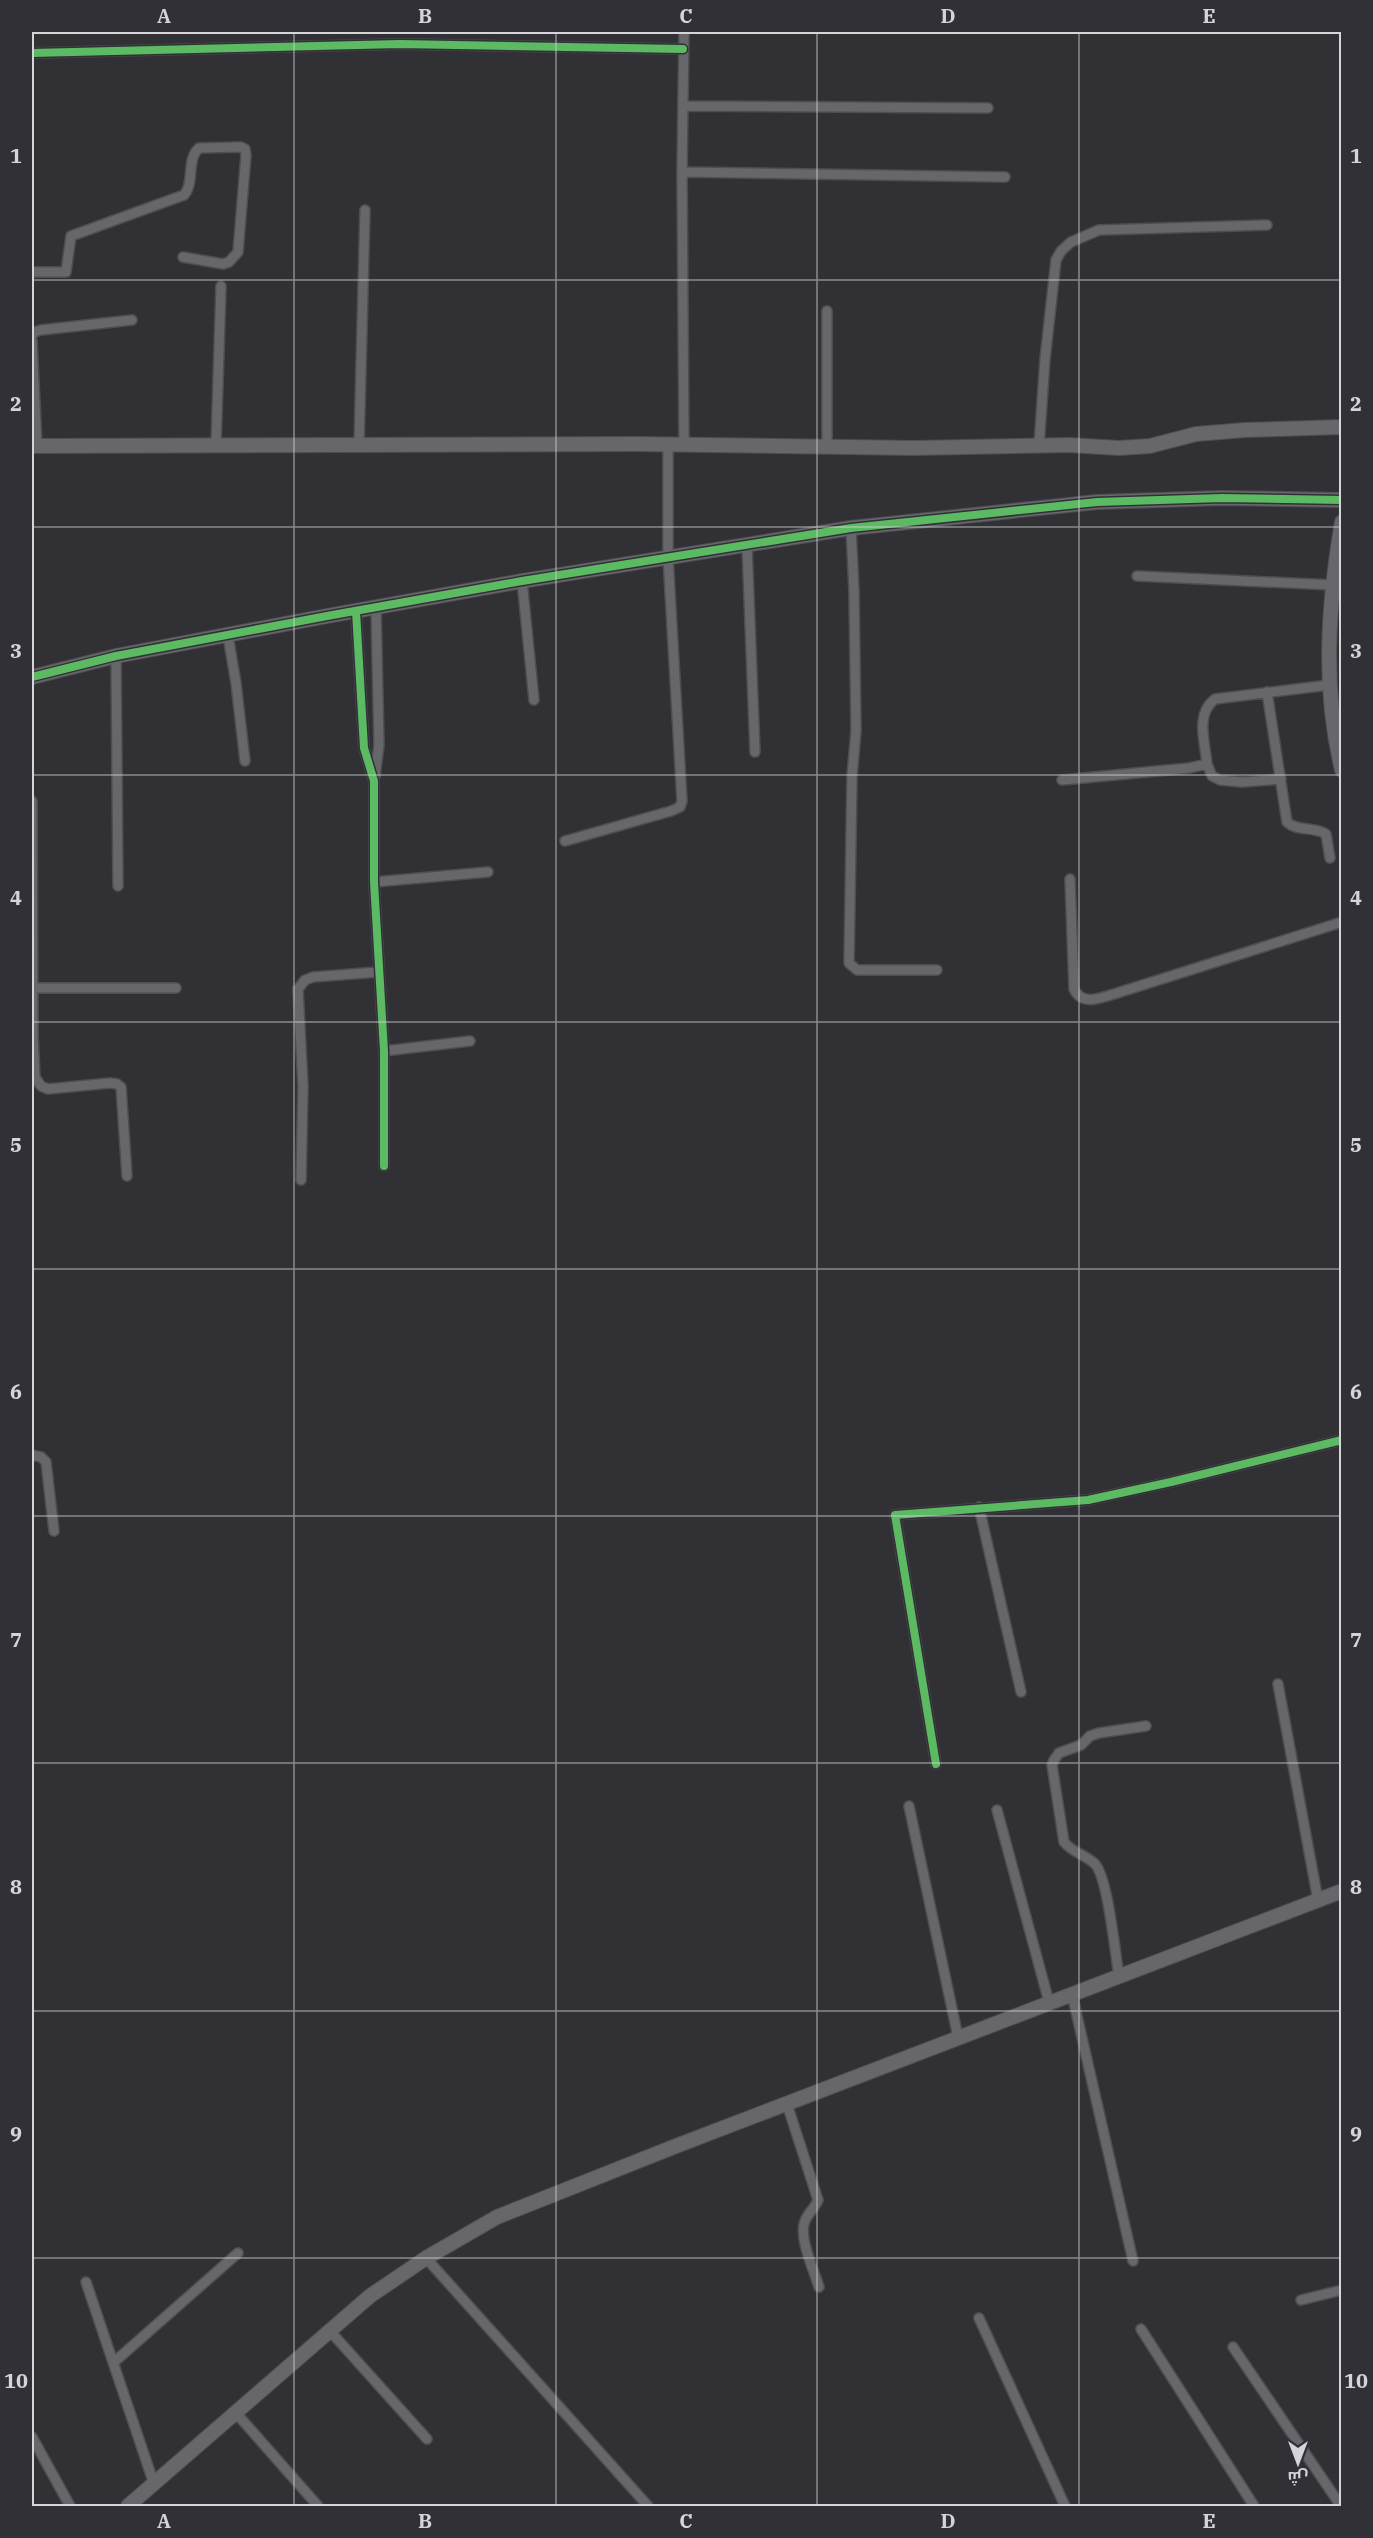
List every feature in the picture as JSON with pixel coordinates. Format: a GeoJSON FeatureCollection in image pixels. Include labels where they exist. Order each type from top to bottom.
{"type":"FeatureCollection","features":[{"type":"Feature","properties":{"kind":"main road"},"geometry":{"type":"LineString","coordinates":[[34,446],[668,444],[914,448],[1138,447],[1196,434],[1341,427]]}},
{"type":"Feature","properties":{"kind":"main road"},"geometry":{"type":"LineString","coordinates":[[32,677],[116,656],[356,610],[851,528],[1097,502],[1221,498],[1341,500]]}},
{"type":"Feature","properties":{"kind":"main road"},"geometry":{"type":"LineString","coordinates":[[1341,522],[1329,636],[1332,722],[1341,770]]}},
{"type":"Feature","properties":{"kind":"main road"},"geometry":{"type":"LineString","coordinates":[[128,2506],[370,2296],[472,2230],[517,2208],[1341,1891]]}},
{"type":"Feature","properties":{"kind":"street"},"geometry":{"type":"LineString","coordinates":[[684,32],[682,172],[684,445]]}},
{"type":"Feature","properties":{"kind":"street"},"geometry":{"type":"LineString","coordinates":[[32,53],[400,44],[683,49]]}},
{"type":"Feature","properties":{"kind":"street"},"geometry":{"type":"LineString","coordinates":[[683,106],[988,108]]}},
{"type":"Feature","properties":{"kind":"street"},"geometry":{"type":"LineString","coordinates":[[32,272],[66,272],[70,236],[184,195],[189,188],[194,152],[199,148],[241,147],[245,149],[238,252],[229,262],[223,264],[183,257]]}},
{"type":"Feature","properties":{"kind":"street"},"geometry":{"type":"LineString","coordinates":[[682,172],[1005,177]]}},
{"type":"Feature","properties":{"kind":"street"},"geometry":{"type":"LineString","coordinates":[[359,446],[365,210]]}},
{"type":"Feature","properties":{"kind":"street"},"geometry":{"type":"LineString","coordinates":[[1039,446],[1050,309],[1056,260],[1061,250],[1083,235],[1099,230],[1267,225]]}},
{"type":"Feature","properties":{"kind":"street"},"geometry":{"type":"LineString","coordinates":[[216,446],[221,286]]}},
{"type":"Feature","properties":{"kind":"street"},"geometry":{"type":"LineString","coordinates":[[827,311],[827,446]]}},
{"type":"Feature","properties":{"kind":"street"},"geometry":{"type":"LineString","coordinates":[[32,336],[34,332],[41,330],[132,320]]}},
{"type":"Feature","properties":{"kind":"street"},"geometry":{"type":"LineString","coordinates":[[32,341],[34,446]]}},
{"type":"Feature","properties":{"kind":"street"},"geometry":{"type":"LineString","coordinates":[[565,841],[671,811],[680,807],[682,801],[668,557],[668,444]]}},
{"type":"Feature","properties":{"kind":"street"},"geometry":{"type":"LineString","coordinates":[[851,528],[855,602],[856,731],[852,776],[849,963],[857,970],[937,970]]}},
{"type":"Feature","properties":{"kind":"street"},"geometry":{"type":"LineString","coordinates":[[747,546],[755,752]]}},
{"type":"Feature","properties":{"kind":"street"},"geometry":{"type":"LineString","coordinates":[[1137,576],[1333,585]]}},
{"type":"Feature","properties":{"kind":"street"},"geometry":{"type":"LineString","coordinates":[[522,581],[534,700]]}},
{"type":"Feature","properties":{"kind":"street"},"geometry":{"type":"LineString","coordinates":[[376,608],[379,745],[374,780],[374,882],[384,1051],[384,1167]]}},
{"type":"Feature","properties":{"kind":"street"},"geometry":{"type":"LineString","coordinates":[[356,610],[364,748],[374,780]]}},
{"type":"Feature","properties":{"kind":"street"},"geometry":{"type":"LineString","coordinates":[[228,636],[245,760]]}},
{"type":"Feature","properties":{"kind":"street"},"geometry":{"type":"LineString","coordinates":[[116,656],[118,886]]}},
{"type":"Feature","properties":{"kind":"street"},"geometry":{"type":"LineString","coordinates":[[1281,779],[1227,781],[1212,776],[1207,764],[1202,715],[1208,704],[1226,697],[1329,685]]}},
{"type":"Feature","properties":{"kind":"street"},"geometry":{"type":"LineString","coordinates":[[1267,692],[1287,822],[1294,827],[1315,829],[1326,834],[1330,858]]}},
{"type":"Feature","properties":{"kind":"street"},"geometry":{"type":"LineString","coordinates":[[1062,780],[1189,768],[1207,764]]}},
{"type":"Feature","properties":{"kind":"street"},"geometry":{"type":"LineString","coordinates":[[32,801],[32,1036],[35,1077],[41,1086],[48,1089],[110,1083],[121,1087],[127,1176]]}},
{"type":"Feature","properties":{"kind":"street"},"geometry":{"type":"LineString","coordinates":[[374,882],[488,872]]}},
{"type":"Feature","properties":{"kind":"street"},"geometry":{"type":"LineString","coordinates":[[1070,879],[1074,988],[1078,996],[1083,999],[1114,994],[1341,922]]}},
{"type":"Feature","properties":{"kind":"street"},"geometry":{"type":"LineString","coordinates":[[301,1180],[303,1086],[298,989],[305,980],[313,977],[378,972]]}},
{"type":"Feature","properties":{"kind":"street"},"geometry":{"type":"LineString","coordinates":[[33,988],[176,988]]}},
{"type":"Feature","properties":{"kind":"street"},"geometry":{"type":"LineString","coordinates":[[384,1051],[471,1041]]}},
{"type":"Feature","properties":{"kind":"street"},"geometry":{"type":"LineString","coordinates":[[936,1764],[895,1515],[1088,1500],[1341,1440]]}},
{"type":"Feature","properties":{"kind":"street"},"geometry":{"type":"LineString","coordinates":[[32,1455],[41,1457],[46,1462],[54,1531]]}},
{"type":"Feature","properties":{"kind":"street"},"geometry":{"type":"LineString","coordinates":[[979,1507],[1021,1692]]}},
{"type":"Feature","properties":{"kind":"street"},"geometry":{"type":"LineString","coordinates":[[1278,1684],[1318,1899]]}},
{"type":"Feature","properties":{"kind":"street"},"geometry":{"type":"LineString","coordinates":[[1119,1976],[1103,1883],[1095,1865],[1072,1851],[1064,1842],[1052,1765],[1059,1753],[1082,1745],[1090,1736],[1099,1732],[1146,1726]]}},
{"type":"Feature","properties":{"kind":"street"},"geometry":{"type":"LineString","coordinates":[[909,1806],[958,2037]]}},
{"type":"Feature","properties":{"kind":"street"},"geometry":{"type":"LineString","coordinates":[[997,1810],[1049,2002]]}},
{"type":"Feature","properties":{"kind":"street"},"geometry":{"type":"LineString","coordinates":[[1072,1994],[1133,2261]]}},
{"type":"Feature","properties":{"kind":"street"},"geometry":{"type":"LineString","coordinates":[[787,2104],[816,2193],[815,2206],[805,2221],[803,2229],[804,2241],[819,2287]]}},
{"type":"Feature","properties":{"kind":"street"},"geometry":{"type":"LineString","coordinates":[[113,2363],[238,2253]]}},
{"type":"Feature","properties":{"kind":"street"},"geometry":{"type":"LineString","coordinates":[[426,2258],[648,2506]]}},
{"type":"Feature","properties":{"kind":"street"},"geometry":{"type":"LineString","coordinates":[[86,2282],[154,2484]]}},
{"type":"Feature","properties":{"kind":"street"},"geometry":{"type":"LineString","coordinates":[[1301,2300],[1341,2290]]}},
{"type":"Feature","properties":{"kind":"street"},"geometry":{"type":"LineString","coordinates":[[979,2318],[1065,2506]]}},
{"type":"Feature","properties":{"kind":"street"},"geometry":{"type":"LineString","coordinates":[[1142,2329],[1254,2506]]}},
{"type":"Feature","properties":{"kind":"street"},"geometry":{"type":"LineString","coordinates":[[330,2331],[427,2439]]}},
{"type":"Feature","properties":{"kind":"street"},"geometry":{"type":"LineString","coordinates":[[1233,2347],[1341,2506]]}},
{"type":"Feature","properties":{"kind":"street"},"geometry":{"type":"LineString","coordinates":[[237,2413],[318,2506]]}},
{"type":"Feature","properties":{"kind":"street"},"geometry":{"type":"LineString","coordinates":[[32,2437],[70,2506]]}},
{"type":"Feature","properties":{"kind":"cycle path"},"geometry":{"type":"LineString","coordinates":[[32,53],[400,44],[683,49]]}},
{"type":"Feature","properties":{"kind":"cycle path"},"geometry":{"type":"LineString","coordinates":[[32,677],[116,656],[327,616],[522,581],[851,528],[1097,502],[1222,498],[1342,500]]}},
{"type":"Feature","properties":{"kind":"cycle path"},"geometry":{"type":"LineString","coordinates":[[356,611],[364,748],[374,781],[374,882],[384,1051],[384,1166]]}},
{"type":"Feature","properties":{"kind":"cycle path"},"geometry":{"type":"LineString","coordinates":[[936,1764],[895,1515],[1088,1500],[1342,1440]]}}]}
